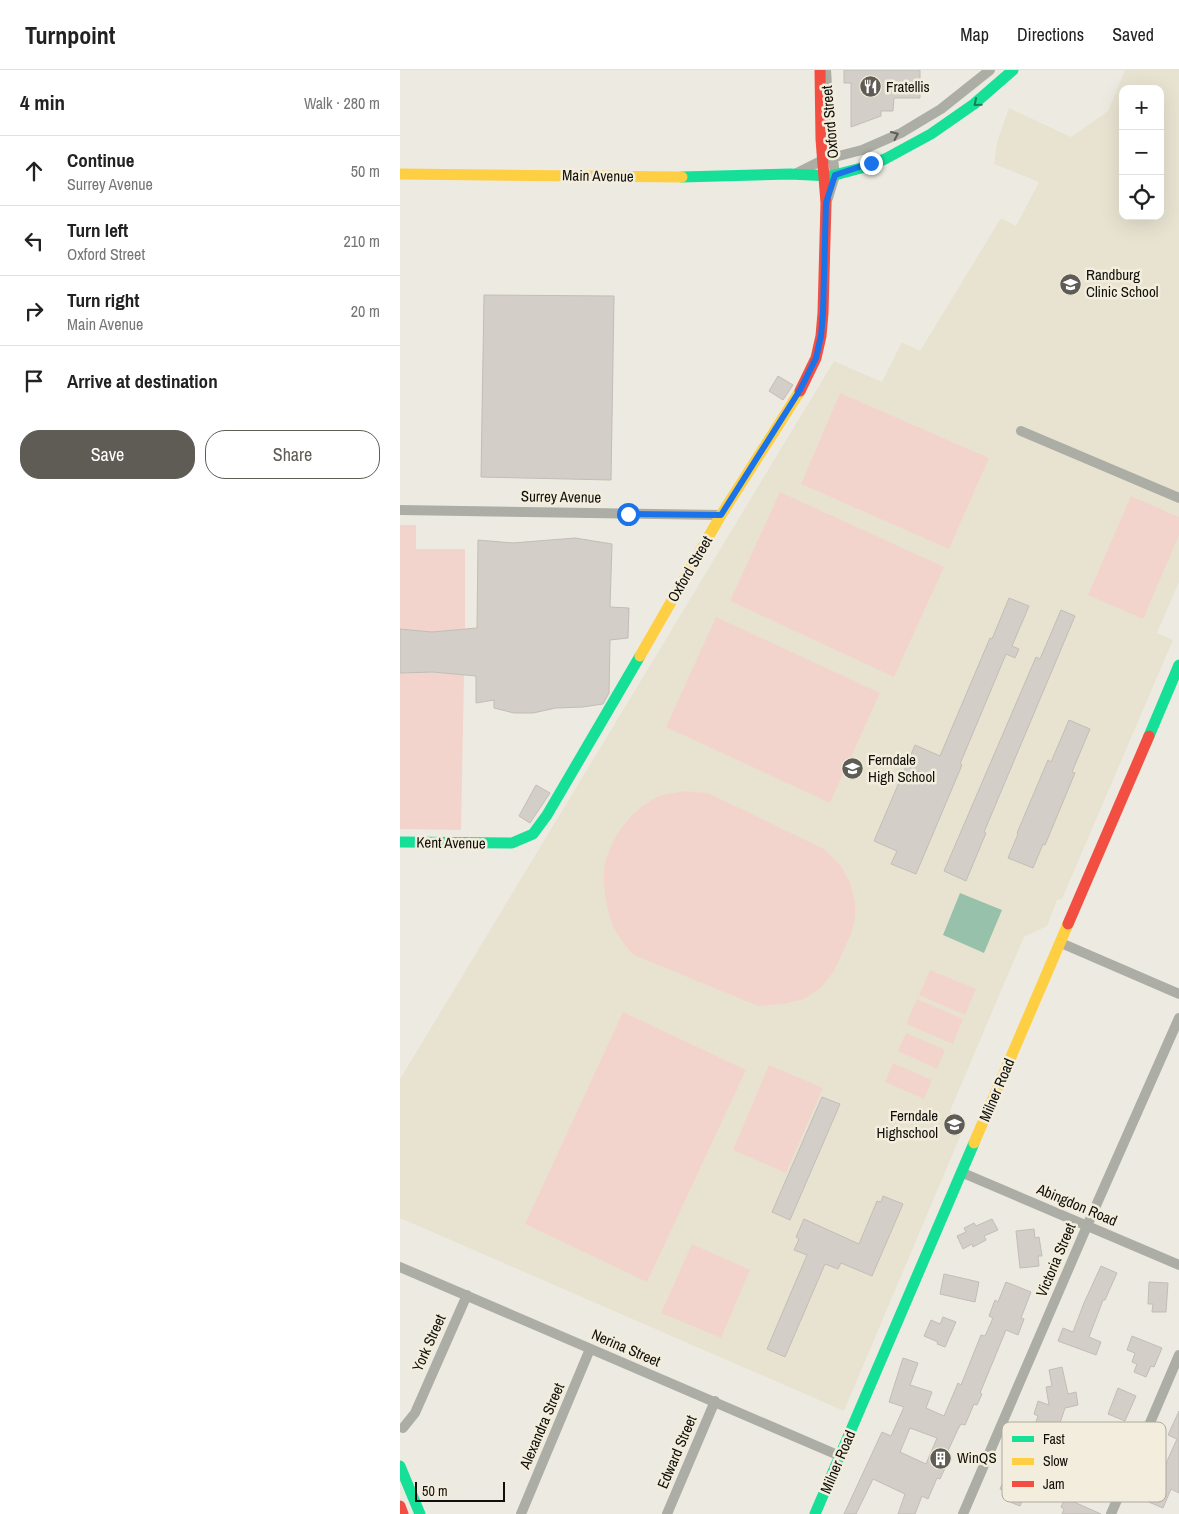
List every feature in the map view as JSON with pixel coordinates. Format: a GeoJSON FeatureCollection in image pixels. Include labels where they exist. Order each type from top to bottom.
{"type":"FeatureCollection","features":[{"type":"Feature","properties":{"kind":"street","name":"Oxford Street"},"geometry":{"type":"LineString","coordinates":[[820,70],[819,86],[828,159],[835,175],[826,203]]}},
{"type":"Feature","properties":{"kind":"street","name":"Oxford Street"},"geometry":{"type":"LineString","coordinates":[[502,843],[512,843],[533,834],[547,815],[721,515],[800,390],[816,358],[821,336],[823,313],[826,203],[823,176],[828,159],[826,70]]}},
{"type":"Feature","properties":{"kind":"street","name":"Main Avenue"},"geometry":{"type":"LineString","coordinates":[[796,173],[828,159],[862,150],[901,133],[941,109],[990,70]]}},
{"type":"Feature","properties":{"kind":"street","name":"Main Avenue"},"geometry":{"type":"LineString","coordinates":[[400,174],[678,178],[740,177],[796,173],[823,176],[835,175],[871,163],[914,145],[969,109],[1013,70]]}},
{"type":"Feature","properties":{"kind":"street"},"geometry":{"type":"LineString","coordinates":[[1021,431],[1179,498]]}},
{"type":"Feature","properties":{"kind":"street","name":"Surrey Avenue"},"geometry":{"type":"LineString","coordinates":[[400,510],[721,515]]}},
{"type":"Feature","properties":{"kind":"street","name":"Milner Road"},"geometry":{"type":"LineString","coordinates":[[815,1514],[1179,666]]}},
{"type":"Feature","properties":{"kind":"street","name":"Kent Avenue"},"geometry":{"type":"LineString","coordinates":[[400,842],[502,843]]}},
{"type":"Feature","properties":{"kind":"street"},"geometry":{"type":"LineString","coordinates":[[1061,943],[1179,994]]}},
{"type":"Feature","properties":{"kind":"street","name":"Victoria Street"},"geometry":{"type":"LineString","coordinates":[[1003,1422],[1179,1018]]}},
{"type":"Feature","properties":{"kind":"street","name":"Abingdon Road"},"geometry":{"type":"LineString","coordinates":[[963,1173],[1179,1265]]}},
{"type":"Feature","properties":{"kind":"street","name":"Nerina Street"},"geometry":{"type":"LineString","coordinates":[[400,1267],[840,1456]]}},
{"type":"Feature","properties":{"kind":"street","name":"York Street"},"geometry":{"type":"LineString","coordinates":[[403,1428],[415,1413],[467,1296]]}},
{"type":"Feature","properties":{"kind":"street","name":"Alexandra Street"},"geometry":{"type":"LineString","coordinates":[[521,1514],[590,1349]]}},
{"type":"Feature","properties":{"kind":"street"},"geometry":{"type":"LineString","coordinates":[[1150,1422],[1179,1355]]}},
{"type":"Feature","properties":{"kind":"street","name":"Edward Street"},"geometry":{"type":"LineString","coordinates":[[667,1514],[715,1401]]}},
{"type":"Feature","properties":{"kind":"street","name":"Victoria Street"},"geometry":{"type":"LineString","coordinates":[[963,1514],[1002,1423]]}},
{"type":"Feature","properties":{"kind":"street"},"geometry":{"type":"LineString","coordinates":[[400,1466],[411,1488],[420,1514]]}},
{"type":"Feature","properties":{"kind":"street"},"geometry":{"type":"LineString","coordinates":[[1111,1514],[1116,1502]]}},
{"type":"Feature","properties":{"kind":"street"},"geometry":{"type":"LineString","coordinates":[[400,1506],[403,1514]]}},
{"type":"Feature","properties":{"kind":"shaded area","name":"Ferndale High School"},"geometry":{"type":"Polygon","coordinates":[[[1125,70],[1179,70],[1179,582],[1157,633],[1173,640],[1062,899],[1057,900],[1047,926],[1024,937],[950,1111],[962,1132],[844,1411],[400,1218],[400,1079],[834,361],[882,382],[902,342],[920,351],[1001,218],[1016,226],[1039,182],[994,164],[997,142],[1009,108],[1071,137],[1108,111],[1125,70]]]}},
{"type":"Feature","properties":{"kind":"shaded area"},"geometry":{"type":"Polygon","coordinates":[[[840,393],[989,458],[949,549],[801,484],[840,393]]]}},
{"type":"Feature","properties":{"kind":"shaded area"},"geometry":{"type":"Polygon","coordinates":[[[780,492],[944,567],[894,677],[730,601],[780,492]]]}},
{"type":"Feature","properties":{"kind":"shaded area"},"geometry":{"type":"Polygon","coordinates":[[[1131,496],[1179,517],[1179,535],[1143,619],[1088,595],[1131,496]]]}},
{"type":"Feature","properties":{"kind":"shaded area"},"geometry":{"type":"Polygon","coordinates":[[[400,525],[416,525],[416,549],[465,549],[465,629],[432,632],[400,629],[400,525]]]}},
{"type":"Feature","properties":{"kind":"shaded area"},"geometry":{"type":"Polygon","coordinates":[[[716,617],[880,693],[830,803],[666,727],[716,617]]]}},
{"type":"Feature","properties":{"kind":"shaded area"},"geometry":{"type":"Polygon","coordinates":[[[400,673],[464,675],[461,830],[400,829],[400,673]]]}},
{"type":"Feature","properties":{"kind":"shaded area"},"geometry":{"type":"Polygon","coordinates":[[[684,791],[708,793],[824,849],[841,866],[850,883],[855,901],[855,919],[851,934],[834,971],[821,988],[804,999],[784,1004],[758,1006],[634,955],[618,935],[609,915],[604,890],[606,860],[615,838],[630,818],[648,802],[661,796],[684,791]]]}},
{"type":"Feature","properties":{"kind":"shaded area"},"geometry":{"type":"Polygon","coordinates":[[[960,893],[1002,910],[984,953],[943,935],[960,893]]]}},
{"type":"Feature","properties":{"kind":"shaded area"},"geometry":{"type":"Polygon","coordinates":[[[930,970],[976,989],[965,1015],[919,995],[930,970]]]}},
{"type":"Feature","properties":{"kind":"shaded area"},"geometry":{"type":"Polygon","coordinates":[[[917,999],[963,1019],[953,1044],[906,1024],[917,999]]]}},
{"type":"Feature","properties":{"kind":"shaded area"},"geometry":{"type":"Polygon","coordinates":[[[623,1012],[746,1070],[647,1282],[525,1224],[623,1012]]]}},
{"type":"Feature","properties":{"kind":"shaded area"},"geometry":{"type":"Polygon","coordinates":[[[906,1033],[945,1050],[937,1069],[898,1051],[906,1033]]]}},
{"type":"Feature","properties":{"kind":"shaded area"},"geometry":{"type":"Polygon","coordinates":[[[893,1063],[932,1080],[924,1099],[885,1082],[893,1063]]]}},
{"type":"Feature","properties":{"kind":"shaded area"},"geometry":{"type":"Polygon","coordinates":[[[769,1065],[823,1088],[786,1173],[733,1150],[769,1065]]]}},
{"type":"Feature","properties":{"kind":"shaded area"},"geometry":{"type":"Polygon","coordinates":[[[692,1244],[750,1270],[721,1338],[661,1313],[692,1244]]]}},
{"type":"Feature","properties":{"kind":"building"},"geometry":{"type":"Polygon","coordinates":[[[844,70],[920,70],[920,98],[894,98],[893,111],[881,111],[881,116],[851,127],[851,83],[844,83],[844,70]]]}},
{"type":"Feature","properties":{"kind":"building"},"geometry":{"type":"Polygon","coordinates":[[[484,295],[614,296],[611,480],[481,477],[484,295]]]}},
{"type":"Feature","properties":{"kind":"building"},"geometry":{"type":"Polygon","coordinates":[[[778,376],[793,385],[783,400],[769,391],[778,376]]]}},
{"type":"Feature","properties":{"kind":"building"},"geometry":{"type":"Polygon","coordinates":[[[575,538],[612,544],[610,607],[629,608],[628,638],[610,640],[609,693],[603,704],[556,708],[533,713],[514,713],[494,708],[494,700],[476,703],[476,676],[433,672],[400,673],[400,629],[432,632],[477,628],[478,540],[513,543],[575,538]]]}},
{"type":"Feature","properties":{"kind":"building"},"geometry":{"type":"Polygon","coordinates":[[[1009,598],[1029,606],[1012,646],[1019,649],[1015,658],[1006,654],[916,874],[891,864],[897,851],[874,841],[915,745],[940,756],[1009,598]]]}},
{"type":"Feature","properties":{"kind":"building"},"geometry":{"type":"Polygon","coordinates":[[[1061,610],[1075,616],[984,832],[986,833],[966,881],[944,871],[1036,657],[1040,659],[1061,610]]]}},
{"type":"Feature","properties":{"kind":"building"},"geometry":{"type":"Polygon","coordinates":[[[1069,720],[1090,729],[1072,772],[1075,773],[1045,845],[1043,844],[1033,868],[1008,858],[1048,760],[1051,762],[1069,720]]]}},
{"type":"Feature","properties":{"kind":"building"},"geometry":{"type":"Polygon","coordinates":[[[536,785],[550,793],[530,823],[519,816],[536,785]]]}},
{"type":"Feature","properties":{"kind":"building"},"geometry":{"type":"Polygon","coordinates":[[[822,1097],[840,1104],[790,1220],[772,1212],[822,1097]]]}},
{"type":"Feature","properties":{"kind":"building"},"geometry":{"type":"Polygon","coordinates":[[[883,1196],[903,1204],[872,1276],[841,1263],[838,1269],[825,1264],[785,1357],[767,1349],[807,1255],[794,1250],[799,1239],[796,1237],[804,1219],[859,1244],[877,1201],[881,1202],[883,1196]]]}},
{"type":"Feature","properties":{"kind":"building"},"geometry":{"type":"Polygon","coordinates":[[[992,1219],[998,1230],[984,1236],[986,1240],[973,1247],[972,1244],[963,1249],[957,1236],[966,1232],[964,1228],[974,1223],[976,1226],[992,1219]]]}},
{"type":"Feature","properties":{"kind":"building"},"geometry":{"type":"Polygon","coordinates":[[[1034,1229],[1035,1238],[1039,1237],[1042,1256],[1038,1256],[1039,1266],[1020,1268],[1016,1231],[1034,1229]]]}},
{"type":"Feature","properties":{"kind":"building"},"geometry":{"type":"Polygon","coordinates":[[[1101,1266],[1117,1273],[1105,1300],[1103,1300],[1089,1337],[1101,1342],[1096,1355],[1058,1341],[1063,1328],[1073,1332],[1101,1266]]]}},
{"type":"Feature","properties":{"kind":"building"},"geometry":{"type":"Polygon","coordinates":[[[944,1274],[979,1282],[975,1302],[940,1294],[944,1274]]]}},
{"type":"Feature","properties":{"kind":"building"},"geometry":{"type":"Polygon","coordinates":[[[1006,1282],[1031,1292],[1021,1318],[1024,1319],[1018,1335],[1006,1330],[980,1393],[982,1394],[977,1405],[974,1404],[965,1425],[961,1424],[958,1429],[947,1453],[951,1455],[940,1479],[937,1478],[928,1499],[922,1496],[915,1514],[898,1514],[905,1494],[873,1479],[856,1514],[844,1514],[882,1432],[891,1436],[904,1407],[889,1402],[903,1358],[918,1363],[910,1385],[932,1392],[926,1408],[944,1416],[958,1383],[961,1385],[981,1335],[985,1336],[993,1318],[989,1316],[995,1300],[998,1302],[1006,1282]],[[910,1428],[900,1452],[926,1464],[937,1438],[910,1428]]]}},
{"type":"Feature","properties":{"kind":"building"},"geometry":{"type":"Polygon","coordinates":[[[1149,1282],[1168,1283],[1166,1312],[1152,1312],[1153,1304],[1148,1304],[1149,1282]]]}},
{"type":"Feature","properties":{"kind":"building"},"geometry":{"type":"Polygon","coordinates":[[[943,1317],[956,1322],[945,1347],[924,1336],[931,1320],[940,1324],[943,1317]]]}},
{"type":"Feature","properties":{"kind":"building"},"geometry":{"type":"Polygon","coordinates":[[[1132,1336],[1162,1348],[1154,1367],[1151,1366],[1146,1377],[1134,1372],[1137,1364],[1132,1362],[1135,1353],[1127,1350],[1132,1336]]]}},
{"type":"Feature","properties":{"kind":"building"},"geometry":{"type":"Polygon","coordinates":[[[1062,1367],[1068,1394],[1076,1392],[1078,1405],[1065,1408],[1060,1422],[1036,1422],[1038,1416],[1034,1414],[1038,1401],[1049,1405],[1046,1387],[1052,1386],[1049,1370],[1062,1367]]]}},
{"type":"Feature","properties":{"kind":"building"},"geometry":{"type":"Polygon","coordinates":[[[1118,1388],[1136,1396],[1125,1421],[1108,1414],[1118,1388]]]}},
{"type":"Feature","properties":{"kind":"building"},"geometry":{"type":"Polygon","coordinates":[[[1179,1411],[1179,1493],[1171,1489],[1166,1501],[1166,1463],[1177,1439],[1168,1435],[1179,1411]]]}},
{"type":"Feature","properties":{"kind":"building"},"geometry":{"type":"Polygon","coordinates":[[[1010,1502],[1022,1502],[1020,1506],[1010,1502]]]}},
{"type":"Feature","properties":{"kind":"building"},"geometry":{"type":"Polygon","coordinates":[[[1063,1502],[1074,1502],[1101,1514],[1062,1514],[1064,1509],[1061,1507],[1063,1502]]]}},
{"type":"Feature","properties":{"kind":"building"},"geometry":{"type":"Polygon","coordinates":[[[1149,1502],[1166,1502],[1163,1508],[1149,1502]]]}},
{"type":"Feature","properties":{"kind":"traffic: fast"},"geometry":{"type":"LineString","coordinates":[[682,177],[790,174],[831,176],[861,168],[885,159],[931,134],[974,104],[1013,70]]}},
{"type":"Feature","properties":{"kind":"traffic: fast"},"geometry":{"type":"LineString","coordinates":[[400,842],[512,843],[533,834],[547,815],[640,656]]}},
{"type":"Feature","properties":{"kind":"traffic: fast"},"geometry":{"type":"LineString","coordinates":[[1149,736],[1179,665]]}},
{"type":"Feature","properties":{"kind":"traffic: fast"},"geometry":{"type":"LineString","coordinates":[[815,1514],[974,1143]]}},
{"type":"Feature","properties":{"kind":"traffic: fast"},"geometry":{"type":"LineString","coordinates":[[400,1466],[420,1514]]}},
{"type":"Feature","properties":{"kind":"traffic: slow"},"geometry":{"type":"LineString","coordinates":[[400,174],[682,177]]}},
{"type":"Feature","properties":{"kind":"traffic: slow"},"geometry":{"type":"LineString","coordinates":[[640,656],[721,515],[800,391]]}},
{"type":"Feature","properties":{"kind":"traffic: slow"},"geometry":{"type":"LineString","coordinates":[[974,1143],[1068,924]]}},
{"type":"Feature","properties":{"kind":"traffic: jam"},"geometry":{"type":"LineString","coordinates":[[800,391],[816,358],[821,336],[823,313],[826,203],[821,139],[820,70]]}},
{"type":"Feature","properties":{"kind":"traffic: jam"},"geometry":{"type":"LineString","coordinates":[[1068,924],[1149,736]]}},
{"type":"Feature","properties":{"kind":"traffic: jam"},"geometry":{"type":"LineString","coordinates":[[400,1506],[403,1514]]}},
{"type":"Feature","properties":{"kind":"place","name":"Fratellis"},"geometry":{"type":"Point","coordinates":[870,87]}},
{"type":"Feature","properties":{"kind":"place","name":"Randburg Clinic School"},"geometry":{"type":"Point","coordinates":[1070,284]}},
{"type":"Feature","properties":{"kind":"place","name":"Ferndale High School"},"geometry":{"type":"Point","coordinates":[852,769]}},
{"type":"Feature","properties":{"kind":"place","name":"Ferndale Highschool"},"geometry":{"type":"Point","coordinates":[954,1125]}},
{"type":"Feature","properties":{"kind":"place","name":"WinQS"},"geometry":{"type":"Point","coordinates":[941,1458]}},
{"type":"Feature","properties":{"kind":"route"},"geometry":{"type":"LineString","coordinates":[[628,514],[721,515],[800,390],[816,358],[821,336],[823,313],[826,203],[835,175],[871,163]]}}]}
